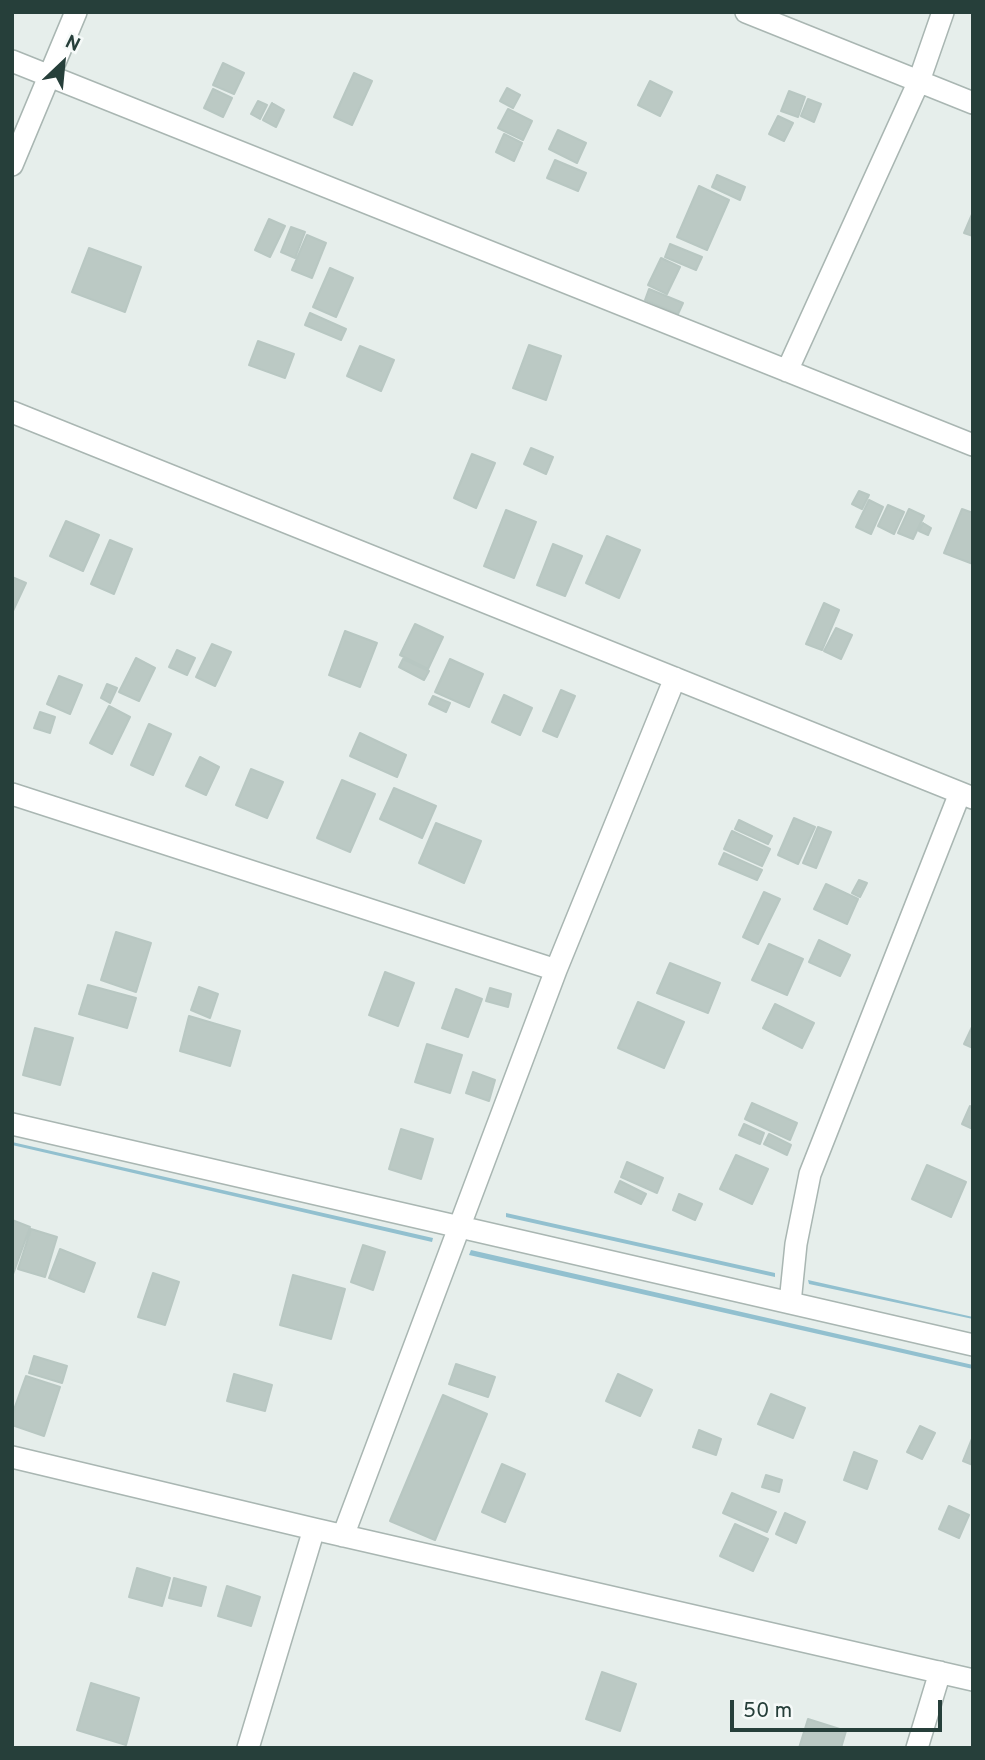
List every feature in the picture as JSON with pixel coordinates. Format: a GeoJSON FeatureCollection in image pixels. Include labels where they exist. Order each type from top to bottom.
{"type":"FeatureCollection","features":[{"type":"Feature","properties":{"kind":"street"},"geometry":{"type":"LineString","coordinates":[[12,165],[76,12]]}},
{"type":"Feature","properties":{"kind":"street"},"geometry":{"type":"LineString","coordinates":[[747,12],[973,103]]}},
{"type":"Feature","properties":{"kind":"street"},"geometry":{"type":"LineString","coordinates":[[787,371],[919,81],[943,12]]}},
{"type":"Feature","properties":{"kind":"street"},"geometry":{"type":"LineString","coordinates":[[12,61],[973,445]]}},
{"type":"Feature","properties":{"kind":"street"},"geometry":{"type":"LineString","coordinates":[[12,412],[967,795],[810,1174],[796,1244],[790,1303]]}},
{"type":"Feature","properties":{"kind":"street"},"geometry":{"type":"LineString","coordinates":[[344,1536],[556,970],[675,678]]}},
{"type":"Feature","properties":{"kind":"street"},"geometry":{"type":"LineString","coordinates":[[12,794],[556,970]]}},
{"type":"Feature","properties":{"kind":"street"},"geometry":{"type":"LineString","coordinates":[[12,1124],[973,1345]]}},
{"type":"Feature","properties":{"kind":"street"},"geometry":{"type":"LineString","coordinates":[[12,1457],[314,1530],[973,1679]]}},
{"type":"Feature","properties":{"kind":"street"},"geometry":{"type":"LineString","coordinates":[[248,1748],[314,1530]]}},
{"type":"Feature","properties":{"kind":"street"},"geometry":{"type":"LineString","coordinates":[[916,1748],[940,1672]]}},
{"type":"Feature","properties":{"kind":"water"},"geometry":{"type":"Polygon","coordinates":[[[12,1142],[433,1238],[432,1242],[12,1145],[12,1142]]]}},
{"type":"Feature","properties":{"kind":"water"},"geometry":{"type":"Polygon","coordinates":[[[506,1213],[775,1273],[775,1277],[506,1217],[506,1213]]]}},
{"type":"Feature","properties":{"kind":"water"},"geometry":{"type":"Polygon","coordinates":[[[471,1250],[973,1365],[973,1369],[469,1255],[471,1250]]]}},
{"type":"Feature","properties":{"kind":"water"},"geometry":{"type":"Polygon","coordinates":[[[808,1280],[973,1317],[973,1319],[809,1284],[808,1280]]]}},
{"type":"Feature","properties":{"kind":"building"},"geometry":{"type":"Polygon","coordinates":[[[223,63],[244,73],[234,94],[213,85],[223,63]]]}},
{"type":"Feature","properties":{"kind":"building"},"geometry":{"type":"Polygon","coordinates":[[[354,73],[372,81],[352,125],[334,117],[354,73]]]}},
{"type":"Feature","properties":{"kind":"building"},"geometry":{"type":"Polygon","coordinates":[[[650,81],[672,92],[660,116],[638,105],[650,81]]]}},
{"type":"Feature","properties":{"kind":"building"},"geometry":{"type":"Polygon","coordinates":[[[507,88],[520,95],[513,108],[500,101],[507,88]]]}},
{"type":"Feature","properties":{"kind":"building"},"geometry":{"type":"Polygon","coordinates":[[[213,89],[232,98],[223,117],[204,108],[213,89]]]}},
{"type":"Feature","properties":{"kind":"building"},"geometry":{"type":"Polygon","coordinates":[[[789,91],[805,97],[798,117],[781,111],[789,91]]]}},
{"type":"Feature","properties":{"kind":"building"},"geometry":{"type":"Polygon","coordinates":[[[808,99],[821,104],[814,122],[801,116],[808,99]]]}},
{"type":"Feature","properties":{"kind":"building"},"geometry":{"type":"Polygon","coordinates":[[[258,101],[267,105],[260,119],[251,114],[258,101]]]}},
{"type":"Feature","properties":{"kind":"building"},"geometry":{"type":"Polygon","coordinates":[[[272,103],[284,110],[276,127],[263,120],[272,103]]]}},
{"type":"Feature","properties":{"kind":"building"},"geometry":{"type":"Polygon","coordinates":[[[508,109],[532,121],[523,140],[498,128],[508,109]]]}},
{"type":"Feature","properties":{"kind":"building"},"geometry":{"type":"Polygon","coordinates":[[[778,116],[793,123],[784,141],[769,134],[778,116]]]}},
{"type":"Feature","properties":{"kind":"building"},"geometry":{"type":"Polygon","coordinates":[[[558,130],[586,143],[577,163],[549,149],[558,130]]]}},
{"type":"Feature","properties":{"kind":"building"},"geometry":{"type":"Polygon","coordinates":[[[504,134],[522,143],[514,161],[496,152],[504,134]]]}},
{"type":"Feature","properties":{"kind":"building"},"geometry":{"type":"Polygon","coordinates":[[[555,160],[586,173],[578,191],[547,178],[555,160]]]}},
{"type":"Feature","properties":{"kind":"building"},"geometry":{"type":"Polygon","coordinates":[[[717,175],[745,187],[740,200],[712,187],[717,175]]]}},
{"type":"Feature","properties":{"kind":"building"},"geometry":{"type":"Polygon","coordinates":[[[699,186],[729,200],[707,250],[677,237],[699,186]]]}},
{"type":"Feature","properties":{"kind":"building"},"geometry":{"type":"Polygon","coordinates":[[[973,212],[973,236],[964,233],[973,212]]]}},
{"type":"Feature","properties":{"kind":"building"},"geometry":{"type":"Polygon","coordinates":[[[269,219],[285,226],[270,257],[255,250],[269,219]]]}},
{"type":"Feature","properties":{"kind":"building"},"geometry":{"type":"Polygon","coordinates":[[[291,227],[305,232],[295,258],[281,252],[291,227]]]}},
{"type":"Feature","properties":{"kind":"building"},"geometry":{"type":"Polygon","coordinates":[[[307,235],[326,243],[312,278],[292,270],[307,235]]]}},
{"type":"Feature","properties":{"kind":"building"},"geometry":{"type":"Polygon","coordinates":[[[670,244],[702,257],[696,270],[665,257],[670,244]]]}},
{"type":"Feature","properties":{"kind":"building"},"geometry":{"type":"Polygon","coordinates":[[[89,248],[141,267],[125,312],[72,292],[89,248]]]}},
{"type":"Feature","properties":{"kind":"building"},"geometry":{"type":"Polygon","coordinates":[[[661,258],[680,267],[667,294],[648,285],[661,258]]]}},
{"type":"Feature","properties":{"kind":"building"},"geometry":{"type":"Polygon","coordinates":[[[330,268],[353,278],[336,317],[313,307],[330,268]]]}},
{"type":"Feature","properties":{"kind":"building"},"geometry":{"type":"Polygon","coordinates":[[[649,289],[683,303],[678,314],[645,300],[649,289]]]}},
{"type":"Feature","properties":{"kind":"building"},"geometry":{"type":"Polygon","coordinates":[[[310,313],[346,329],[341,340],[305,325],[310,313]]]}},
{"type":"Feature","properties":{"kind":"building"},"geometry":{"type":"Polygon","coordinates":[[[258,341],[294,354],[285,378],[249,365],[258,341]]]}},
{"type":"Feature","properties":{"kind":"building"},"geometry":{"type":"Polygon","coordinates":[[[529,345],[561,356],[546,400],[513,388],[529,345]]]}},
{"type":"Feature","properties":{"kind":"building"},"geometry":{"type":"Polygon","coordinates":[[[360,346],[394,360],[381,391],[347,376],[360,346]]]}},
{"type":"Feature","properties":{"kind":"building"},"geometry":{"type":"Polygon","coordinates":[[[531,448],[553,457],[546,474],[524,464],[531,448]]]}},
{"type":"Feature","properties":{"kind":"building"},"geometry":{"type":"Polygon","coordinates":[[[472,454],[495,463],[476,508],[454,498],[472,454]]]}},
{"type":"Feature","properties":{"kind":"building"},"geometry":{"type":"Polygon","coordinates":[[[859,491],[869,495],[862,509],[852,504],[859,491]]]}},
{"type":"Feature","properties":{"kind":"building"},"geometry":{"type":"Polygon","coordinates":[[[869,500],[883,507],[871,534],[856,527],[869,500]]]}},
{"type":"Feature","properties":{"kind":"building"},"geometry":{"type":"Polygon","coordinates":[[[888,505],[904,512],[894,534],[878,526],[888,505]]]}},
{"type":"Feature","properties":{"kind":"building"},"geometry":{"type":"Polygon","coordinates":[[[909,509],[924,516],[913,539],[898,533],[909,509]]]}},
{"type":"Feature","properties":{"kind":"building"},"geometry":{"type":"Polygon","coordinates":[[[962,509],[973,513],[973,564],[944,553],[962,509]]]}},
{"type":"Feature","properties":{"kind":"building"},"geometry":{"type":"Polygon","coordinates":[[[506,510],[536,522],[514,578],[484,566],[506,510]]]}},
{"type":"Feature","properties":{"kind":"building"},"geometry":{"type":"Polygon","coordinates":[[[66,521],[99,535],[83,571],[50,556],[66,521]]]}},
{"type":"Feature","properties":{"kind":"building"},"geometry":{"type":"Polygon","coordinates":[[[923,523],[931,528],[928,535],[919,531],[923,523]]]}},
{"type":"Feature","properties":{"kind":"building"},"geometry":{"type":"Polygon","coordinates":[[[607,536],[640,550],[619,598],[586,583],[607,536]]]}},
{"type":"Feature","properties":{"kind":"building"},"geometry":{"type":"Polygon","coordinates":[[[110,540],[132,549],[114,594],[91,584],[110,540]]]}},
{"type":"Feature","properties":{"kind":"building"},"geometry":{"type":"Polygon","coordinates":[[[553,544],[582,556],[565,596],[537,585],[553,544]]]}},
{"type":"Feature","properties":{"kind":"building"},"geometry":{"type":"Polygon","coordinates":[[[12,577],[26,583],[12,613],[12,577]]]}},
{"type":"Feature","properties":{"kind":"building"},"geometry":{"type":"Polygon","coordinates":[[[824,603],[839,610],[822,650],[806,644],[824,603]]]}},
{"type":"Feature","properties":{"kind":"building"},"geometry":{"type":"Polygon","coordinates":[[[415,624],[443,637],[428,669],[400,655],[415,624]]]}},
{"type":"Feature","properties":{"kind":"building"},"geometry":{"type":"Polygon","coordinates":[[[836,628],[852,635],[841,659],[824,651],[836,628]]]}},
{"type":"Feature","properties":{"kind":"building"},"geometry":{"type":"Polygon","coordinates":[[[345,631],[377,643],[360,687],[329,675],[345,631]]]}},
{"type":"Feature","properties":{"kind":"building"},"geometry":{"type":"Polygon","coordinates":[[[212,644],[231,652],[215,686],[196,677],[212,644]]]}},
{"type":"Feature","properties":{"kind":"building"},"geometry":{"type":"Polygon","coordinates":[[[177,650],[195,658],[187,675],[169,667],[177,650]]]}},
{"type":"Feature","properties":{"kind":"building"},"geometry":{"type":"Polygon","coordinates":[[[136,658],[155,668],[139,701],[119,692],[136,658]]]}},
{"type":"Feature","properties":{"kind":"building"},"geometry":{"type":"Polygon","coordinates":[[[403,659],[429,671],[424,680],[399,667],[403,659]]]}},
{"type":"Feature","properties":{"kind":"building"},"geometry":{"type":"Polygon","coordinates":[[[450,659],[483,674],[469,707],[435,692],[450,659]]]}},
{"type":"Feature","properties":{"kind":"building"},"geometry":{"type":"Polygon","coordinates":[[[59,676],[82,685],[70,714],[47,704],[59,676]]]}},
{"type":"Feature","properties":{"kind":"building"},"geometry":{"type":"Polygon","coordinates":[[[107,684],[117,688],[110,703],[101,698],[107,684]]]}},
{"type":"Feature","properties":{"kind":"building"},"geometry":{"type":"Polygon","coordinates":[[[561,690],[575,696],[557,737],[543,731],[561,690]]]}},
{"type":"Feature","properties":{"kind":"building"},"geometry":{"type":"Polygon","coordinates":[[[504,695],[532,708],[520,735],[492,722],[504,695]]]}},
{"type":"Feature","properties":{"kind":"building"},"geometry":{"type":"Polygon","coordinates":[[[433,696],[450,703],[446,712],[429,704],[433,696]]]}},
{"type":"Feature","properties":{"kind":"building"},"geometry":{"type":"Polygon","coordinates":[[[109,706],[130,717],[112,754],[90,743],[109,706]]]}},
{"type":"Feature","properties":{"kind":"building"},"geometry":{"type":"Polygon","coordinates":[[[40,712],[55,717],[50,733],[34,728],[40,712]]]}},
{"type":"Feature","properties":{"kind":"building"},"geometry":{"type":"Polygon","coordinates":[[[149,724],[171,734],[153,775],[131,765],[149,724]]]}},
{"type":"Feature","properties":{"kind":"building"},"geometry":{"type":"Polygon","coordinates":[[[360,733],[406,755],[397,777],[350,756],[360,733]]]}},
{"type":"Feature","properties":{"kind":"building"},"geometry":{"type":"Polygon","coordinates":[[[200,757],[219,767],[206,795],[186,786],[200,757]]]}},
{"type":"Feature","properties":{"kind":"building"},"geometry":{"type":"Polygon","coordinates":[[[251,769],[283,782],[267,818],[236,805],[251,769]]]}},
{"type":"Feature","properties":{"kind":"building"},"geometry":{"type":"Polygon","coordinates":[[[342,780],[375,794],[350,852],[317,838],[342,780]]]}},
{"type":"Feature","properties":{"kind":"building"},"geometry":{"type":"Polygon","coordinates":[[[394,788],[436,806],[422,838],[380,819],[394,788]]]}},
{"type":"Feature","properties":{"kind":"building"},"geometry":{"type":"Polygon","coordinates":[[[794,818],[815,827],[798,864],[778,855],[794,818]]]}},
{"type":"Feature","properties":{"kind":"building"},"geometry":{"type":"Polygon","coordinates":[[[739,820],[772,836],[768,844],[735,829],[739,820]]]}},
{"type":"Feature","properties":{"kind":"building"},"geometry":{"type":"Polygon","coordinates":[[[436,823],[481,841],[464,883],[419,863],[436,823]]]}},
{"type":"Feature","properties":{"kind":"building"},"geometry":{"type":"Polygon","coordinates":[[[818,827],[831,832],[816,868],[803,863],[818,827]]]}},
{"type":"Feature","properties":{"kind":"building"},"geometry":{"type":"Polygon","coordinates":[[[732,831],[770,849],[762,866],[724,849],[732,831]]]}},
{"type":"Feature","properties":{"kind":"building"},"geometry":{"type":"Polygon","coordinates":[[[724,853],[762,870],[757,880],[719,864],[724,853]]]}},
{"type":"Feature","properties":{"kind":"building"},"geometry":{"type":"Polygon","coordinates":[[[859,880],[867,883],[860,897],[852,893],[859,880]]]}},
{"type":"Feature","properties":{"kind":"building"},"geometry":{"type":"Polygon","coordinates":[[[826,884],[858,899],[847,924],[814,909],[826,884]]]}},
{"type":"Feature","properties":{"kind":"building"},"geometry":{"type":"Polygon","coordinates":[[[764,892],[780,899],[758,944],[743,937],[764,892]]]}},
{"type":"Feature","properties":{"kind":"building"},"geometry":{"type":"Polygon","coordinates":[[[116,932],[151,943],[136,992],[101,980],[116,932]]]}},
{"type":"Feature","properties":{"kind":"building"},"geometry":{"type":"Polygon","coordinates":[[[819,940],[850,955],[840,976],[809,962],[819,940]]]}},
{"type":"Feature","properties":{"kind":"building"},"geometry":{"type":"Polygon","coordinates":[[[769,944],[803,959],[787,995],[752,980],[769,944]]]}},
{"type":"Feature","properties":{"kind":"building"},"geometry":{"type":"Polygon","coordinates":[[[670,963],[720,983],[708,1013],[657,993],[670,963]]]}},
{"type":"Feature","properties":{"kind":"building"},"geometry":{"type":"Polygon","coordinates":[[[385,972],[414,983],[398,1026],[369,1015],[385,972]]]}},
{"type":"Feature","properties":{"kind":"building"},"geometry":{"type":"Polygon","coordinates":[[[88,985],[136,998],[127,1028],[79,1014],[88,985]]]}},
{"type":"Feature","properties":{"kind":"building"},"geometry":{"type":"Polygon","coordinates":[[[199,987],[218,994],[210,1018],[191,1010],[199,987]]]}},
{"type":"Feature","properties":{"kind":"building"},"geometry":{"type":"Polygon","coordinates":[[[490,988],[511,994],[508,1007],[486,1001],[490,988]]]}},
{"type":"Feature","properties":{"kind":"building"},"geometry":{"type":"Polygon","coordinates":[[[456,989],[482,999],[468,1037],[442,1028],[456,989]]]}},
{"type":"Feature","properties":{"kind":"building"},"geometry":{"type":"Polygon","coordinates":[[[638,1002],[684,1022],[664,1068],[618,1048],[638,1002]]]}},
{"type":"Feature","properties":{"kind":"building"},"geometry":{"type":"Polygon","coordinates":[[[775,1004],[814,1023],[802,1048],[763,1028],[775,1004]]]}},
{"type":"Feature","properties":{"kind":"building"},"geometry":{"type":"Polygon","coordinates":[[[189,1016],[240,1031],[230,1066],[180,1051],[189,1016]]]}},
{"type":"Feature","properties":{"kind":"building"},"geometry":{"type":"Polygon","coordinates":[[[35,1028],[73,1038],[60,1085],[23,1075],[35,1028]]]}},
{"type":"Feature","properties":{"kind":"building"},"geometry":{"type":"Polygon","coordinates":[[[973,1028],[973,1048],[964,1044],[973,1028]]]}},
{"type":"Feature","properties":{"kind":"building"},"geometry":{"type":"Polygon","coordinates":[[[427,1044],[462,1055],[450,1093],[415,1082],[427,1044]]]}},
{"type":"Feature","properties":{"kind":"building"},"geometry":{"type":"Polygon","coordinates":[[[473,1072],[495,1080],[489,1101],[466,1093],[473,1072]]]}},
{"type":"Feature","properties":{"kind":"building"},"geometry":{"type":"Polygon","coordinates":[[[752,1103],[797,1123],[790,1140],[745,1119],[752,1103]]]}},
{"type":"Feature","properties":{"kind":"building"},"geometry":{"type":"Polygon","coordinates":[[[970,1106],[973,1108],[973,1129],[962,1124],[970,1106]]]}},
{"type":"Feature","properties":{"kind":"building"},"geometry":{"type":"Polygon","coordinates":[[[744,1124],[764,1133],[760,1144],[739,1135],[744,1124]]]}},
{"type":"Feature","properties":{"kind":"building"},"geometry":{"type":"Polygon","coordinates":[[[401,1129],[433,1139],[421,1179],[389,1169],[401,1129]]]}},
{"type":"Feature","properties":{"kind":"building"},"geometry":{"type":"Polygon","coordinates":[[[769,1134],[791,1145],[787,1155],[764,1144],[769,1134]]]}},
{"type":"Feature","properties":{"kind":"building"},"geometry":{"type":"Polygon","coordinates":[[[736,1155],[768,1169],[752,1204],[720,1189],[736,1155]]]}},
{"type":"Feature","properties":{"kind":"building"},"geometry":{"type":"Polygon","coordinates":[[[627,1162],[663,1178],[657,1193],[621,1177],[627,1162]]]}},
{"type":"Feature","properties":{"kind":"building"},"geometry":{"type":"Polygon","coordinates":[[[927,1165],[966,1182],[951,1217],[912,1199],[927,1165]]]}},
{"type":"Feature","properties":{"kind":"building"},"geometry":{"type":"Polygon","coordinates":[[[620,1181],[646,1194],[641,1204],[615,1192],[620,1181]]]}},
{"type":"Feature","properties":{"kind":"building"},"geometry":{"type":"Polygon","coordinates":[[[679,1194],[702,1204],[695,1220],[673,1210],[679,1194]]]}},
{"type":"Feature","properties":{"kind":"building"},"geometry":{"type":"Polygon","coordinates":[[[12,1220],[30,1227],[12,1277],[12,1220]]]}},
{"type":"Feature","properties":{"kind":"building"},"geometry":{"type":"Polygon","coordinates":[[[31,1229],[57,1237],[45,1277],[18,1269],[31,1229]]]}},
{"type":"Feature","properties":{"kind":"building"},"geometry":{"type":"Polygon","coordinates":[[[363,1245],[385,1252],[373,1290],[351,1282],[363,1245]]]}},
{"type":"Feature","properties":{"kind":"building"},"geometry":{"type":"Polygon","coordinates":[[[60,1249],[95,1263],[84,1292],[49,1278],[60,1249]]]}},
{"type":"Feature","properties":{"kind":"building"},"geometry":{"type":"Polygon","coordinates":[[[153,1273],[179,1282],[165,1325],[138,1317],[153,1273]]]}},
{"type":"Feature","properties":{"kind":"building"},"geometry":{"type":"Polygon","coordinates":[[[293,1275],[345,1289],[331,1339],[280,1325],[293,1275]]]}},
{"type":"Feature","properties":{"kind":"building"},"geometry":{"type":"Polygon","coordinates":[[[34,1356],[67,1366],[62,1383],[29,1373],[34,1356]]]}},
{"type":"Feature","properties":{"kind":"building"},"geometry":{"type":"Polygon","coordinates":[[[456,1364],[495,1377],[488,1397],[449,1384],[456,1364]]]}},
{"type":"Feature","properties":{"kind":"building"},"geometry":{"type":"Polygon","coordinates":[[[234,1374],[272,1385],[265,1411],[227,1401],[234,1374]]]}},
{"type":"Feature","properties":{"kind":"building"},"geometry":{"type":"Polygon","coordinates":[[[618,1374],[652,1390],[640,1416],[606,1401],[618,1374]]]}},
{"type":"Feature","properties":{"kind":"building"},"geometry":{"type":"Polygon","coordinates":[[[26,1376],[60,1387],[44,1436],[12,1425],[12,1415],[26,1376]]]}},
{"type":"Feature","properties":{"kind":"building"},"geometry":{"type":"Polygon","coordinates":[[[771,1394],[805,1408],[793,1438],[758,1424],[771,1394]]]}},
{"type":"Feature","properties":{"kind":"building"},"geometry":{"type":"Polygon","coordinates":[[[443,1395],[487,1414],[435,1540],[390,1521],[443,1395]]]}},
{"type":"Feature","properties":{"kind":"building"},"geometry":{"type":"Polygon","coordinates":[[[920,1426],[935,1433],[922,1459],[907,1452],[920,1426]]]}},
{"type":"Feature","properties":{"kind":"building"},"geometry":{"type":"Polygon","coordinates":[[[699,1430],[721,1439],[716,1455],[693,1447],[699,1430]]]}},
{"type":"Feature","properties":{"kind":"building"},"geometry":{"type":"Polygon","coordinates":[[[973,1436],[973,1465],[963,1461],[973,1436]]]}},
{"type":"Feature","properties":{"kind":"building"},"geometry":{"type":"Polygon","coordinates":[[[854,1452],[877,1461],[867,1489],[844,1480],[854,1452]]]}},
{"type":"Feature","properties":{"kind":"building"},"geometry":{"type":"Polygon","coordinates":[[[502,1464],[525,1474],[505,1522],[482,1512],[502,1464]]]}},
{"type":"Feature","properties":{"kind":"building"},"geometry":{"type":"Polygon","coordinates":[[[766,1475],[782,1480],[779,1492],[762,1487],[766,1475]]]}},
{"type":"Feature","properties":{"kind":"building"},"geometry":{"type":"Polygon","coordinates":[[[732,1493],[776,1512],[767,1532],[723,1513],[732,1493]]]}},
{"type":"Feature","properties":{"kind":"building"},"geometry":{"type":"Polygon","coordinates":[[[949,1506],[969,1515],[959,1538],[939,1529],[949,1506]]]}},
{"type":"Feature","properties":{"kind":"building"},"geometry":{"type":"Polygon","coordinates":[[[785,1513],[805,1522],[796,1543],[776,1534],[785,1513]]]}},
{"type":"Feature","properties":{"kind":"building"},"geometry":{"type":"Polygon","coordinates":[[[735,1524],[768,1539],[753,1571],[720,1556],[735,1524]]]}},
{"type":"Feature","properties":{"kind":"building"},"geometry":{"type":"Polygon","coordinates":[[[137,1568],[170,1578],[162,1606],[129,1597],[137,1568]]]}},
{"type":"Feature","properties":{"kind":"building"},"geometry":{"type":"Polygon","coordinates":[[[174,1578],[206,1587],[201,1606],[169,1598],[174,1578]]]}},
{"type":"Feature","properties":{"kind":"building"},"geometry":{"type":"Polygon","coordinates":[[[227,1586],[260,1597],[251,1626],[218,1616],[227,1586]]]}},
{"type":"Feature","properties":{"kind":"building"},"geometry":{"type":"Polygon","coordinates":[[[602,1672],[636,1684],[620,1731],[586,1719],[602,1672]]]}},
{"type":"Feature","properties":{"kind":"building"},"geometry":{"type":"Polygon","coordinates":[[[91,1683],[139,1698],[126,1745],[77,1730],[91,1683]]]}},
{"type":"Feature","properties":{"kind":"building"},"geometry":{"type":"Polygon","coordinates":[[[808,1719],[846,1731],[841,1748],[799,1748],[808,1719]]]}}]}
